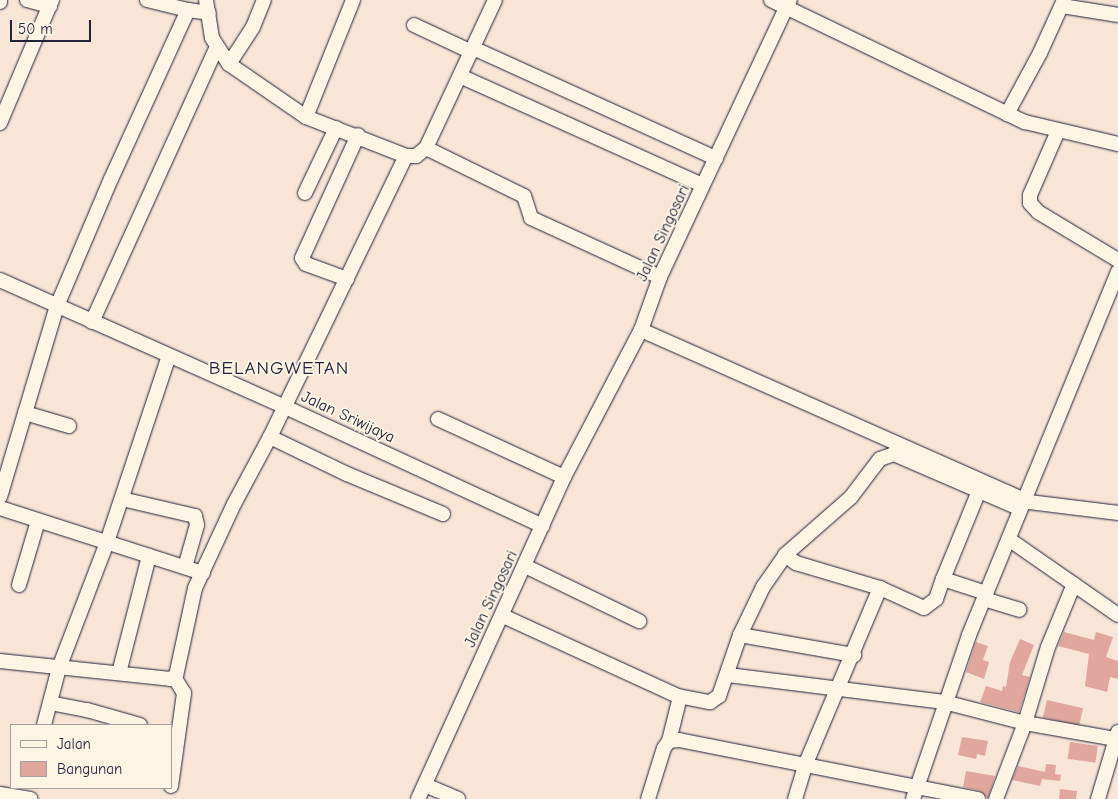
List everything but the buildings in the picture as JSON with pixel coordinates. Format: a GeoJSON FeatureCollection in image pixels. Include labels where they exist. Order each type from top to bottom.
{"type":"FeatureCollection","features":[{"type":"Feature","properties":{"kind":"street"},"geometry":{"type":"LineString","coordinates":[[0,123],[51,3],[27,0]]}},
{"type":"Feature","properties":{"kind":"street"},"geometry":{"type":"LineString","coordinates":[[147,0],[188,10],[208,7],[216,49],[228,64],[306,117],[358,135],[406,156],[416,156],[426,148],[493,1]]}},
{"type":"Feature","properties":{"kind":"street"},"geometry":{"type":"LineString","coordinates":[[228,64],[253,27],[264,0]]}},
{"type":"Feature","properties":{"kind":"street"},"geometry":{"type":"LineString","coordinates":[[306,117],[353,0]]}},
{"type":"Feature","properties":{"kind":"street"},"geometry":{"type":"LineString","coordinates":[[771,0],[788,4],[1007,114],[1058,131],[1118,144]]}},
{"type":"Feature","properties":{"kind":"street"},"geometry":{"type":"LineString","coordinates":[[1007,114],[1063,3],[1118,15]]}},
{"type":"Feature","properties":{"kind":"street","name":"Jalan Singosari"},"geometry":{"type":"LineString","coordinates":[[418,799],[503,616],[564,476],[641,330],[660,277],[788,4]]}},
{"type":"Feature","properties":{"kind":"street"},"geometry":{"type":"LineString","coordinates":[[0,496],[6,456],[25,413],[57,306],[188,10]]}},
{"type":"Feature","properties":{"kind":"street"},"geometry":{"type":"LineString","coordinates":[[414,25],[716,158]]}},
{"type":"Feature","properties":{"kind":"street"},"geometry":{"type":"LineString","coordinates":[[92,322],[216,49]]}},
{"type":"Feature","properties":{"kind":"street"},"geometry":{"type":"LineString","coordinates":[[460,76],[704,186]]}},
{"type":"Feature","properties":{"kind":"street"},"geometry":{"type":"LineString","coordinates":[[305,193],[336,128]]}},
{"type":"Feature","properties":{"kind":"street"},"geometry":{"type":"LineString","coordinates":[[1058,131],[1030,195],[1030,203],[1038,212],[1118,260]]}},
{"type":"Feature","properties":{"kind":"street"},"geometry":{"type":"LineString","coordinates":[[347,279],[306,264],[302,258],[358,135]]}},
{"type":"Feature","properties":{"kind":"street"},"geometry":{"type":"LineString","coordinates":[[426,148],[524,196],[531,218],[660,277]]}},
{"type":"Feature","properties":{"kind":"street"},"geometry":{"type":"LineString","coordinates":[[172,774],[175,734],[184,693],[174,678],[195,588],[234,504],[270,437],[283,406],[406,156]]}},
{"type":"Feature","properties":{"kind":"street"},"geometry":{"type":"LineString","coordinates":[[916,793],[944,702],[1010,540],[1021,503],[1118,271]]}},
{"type":"Feature","properties":{"kind":"street","name":"Jalan Sriwijaya"},"geometry":{"type":"LineString","coordinates":[[0,280],[283,406],[543,526]]}},
{"type":"Feature","properties":{"kind":"street"},"geometry":{"type":"LineString","coordinates":[[641,330],[1021,503]]}},
{"type":"Feature","properties":{"kind":"street"},"geometry":{"type":"LineString","coordinates":[[44,724],[59,668],[107,542],[169,356]]}},
{"type":"Feature","properties":{"kind":"street"},"geometry":{"type":"LineString","coordinates":[[25,413],[69,426]]}},
{"type":"Feature","properties":{"kind":"street"},"geometry":{"type":"LineString","coordinates":[[438,419],[564,476]]}},
{"type":"Feature","properties":{"kind":"street"},"geometry":{"type":"LineString","coordinates":[[270,437],[347,474],[442,514]]}},
{"type":"Feature","properties":{"kind":"street"},"geometry":{"type":"LineString","coordinates":[[503,616],[680,697],[714,701],[728,675],[740,635],[763,587],[786,556],[851,497],[875,464],[887,455],[903,456],[979,491],[1021,503],[1118,513]]}},
{"type":"Feature","properties":{"kind":"street"},"geometry":{"type":"LineString","coordinates":[[786,556],[796,564],[880,588],[924,608],[936,598],[979,491]]}},
{"type":"Feature","properties":{"kind":"street"},"geometry":{"type":"LineString","coordinates":[[122,499],[195,516],[197,525],[185,567]]}},
{"type":"Feature","properties":{"kind":"street"},"geometry":{"type":"LineString","coordinates":[[0,508],[38,522],[202,573]]}},
{"type":"Feature","properties":{"kind":"street"},"geometry":{"type":"LineString","coordinates":[[20,585],[38,522]]}},
{"type":"Feature","properties":{"kind":"street"},"geometry":{"type":"LineString","coordinates":[[1010,540],[1118,615]]}},
{"type":"Feature","properties":{"kind":"street"},"geometry":{"type":"LineString","coordinates":[[119,673],[148,556]]}},
{"type":"Feature","properties":{"kind":"street"},"geometry":{"type":"LineString","coordinates":[[525,566],[639,621]]}},
{"type":"Feature","properties":{"kind":"street"},"geometry":{"type":"LineString","coordinates":[[943,579],[1019,610]]}},
{"type":"Feature","properties":{"kind":"street"},"geometry":{"type":"LineString","coordinates":[[996,799],[1025,723],[1048,646],[1074,584]]}},
{"type":"Feature","properties":{"kind":"street"},"geometry":{"type":"LineString","coordinates":[[796,799],[806,762],[854,655],[880,588]]}},
{"type":"Feature","properties":{"kind":"street"},"geometry":{"type":"LineString","coordinates":[[740,635],[854,655]]}},
{"type":"Feature","properties":{"kind":"street"},"geometry":{"type":"LineString","coordinates":[[0,662],[174,678]]}},
{"type":"Feature","properties":{"kind":"street"},"geometry":{"type":"LineString","coordinates":[[728,675],[840,687],[944,702],[1025,723],[1117,736],[1098,799]]}},
{"type":"Feature","properties":{"kind":"street"},"geometry":{"type":"LineString","coordinates":[[648,799],[669,741],[680,697]]}},
{"type":"Feature","properties":{"kind":"street"},"geometry":{"type":"LineString","coordinates":[[50,703],[136,724]]}},
{"type":"Feature","properties":{"kind":"street"},"geometry":{"type":"LineString","coordinates":[[669,741],[679,740],[806,762],[916,793],[978,799]]}},
{"type":"Feature","properties":{"kind":"street"},"geometry":{"type":"LineString","coordinates":[[425,785],[458,799]]}},
{"type":"Feature","properties":{"kind":"street"},"geometry":{"type":"LineString","coordinates":[[0,794],[26,796]]}},
{"type":"Feature","properties":{"kind":"district","name":"BELANGWETAN"},"geometry":{"type":"Point","coordinates":[279,369]}}]}
